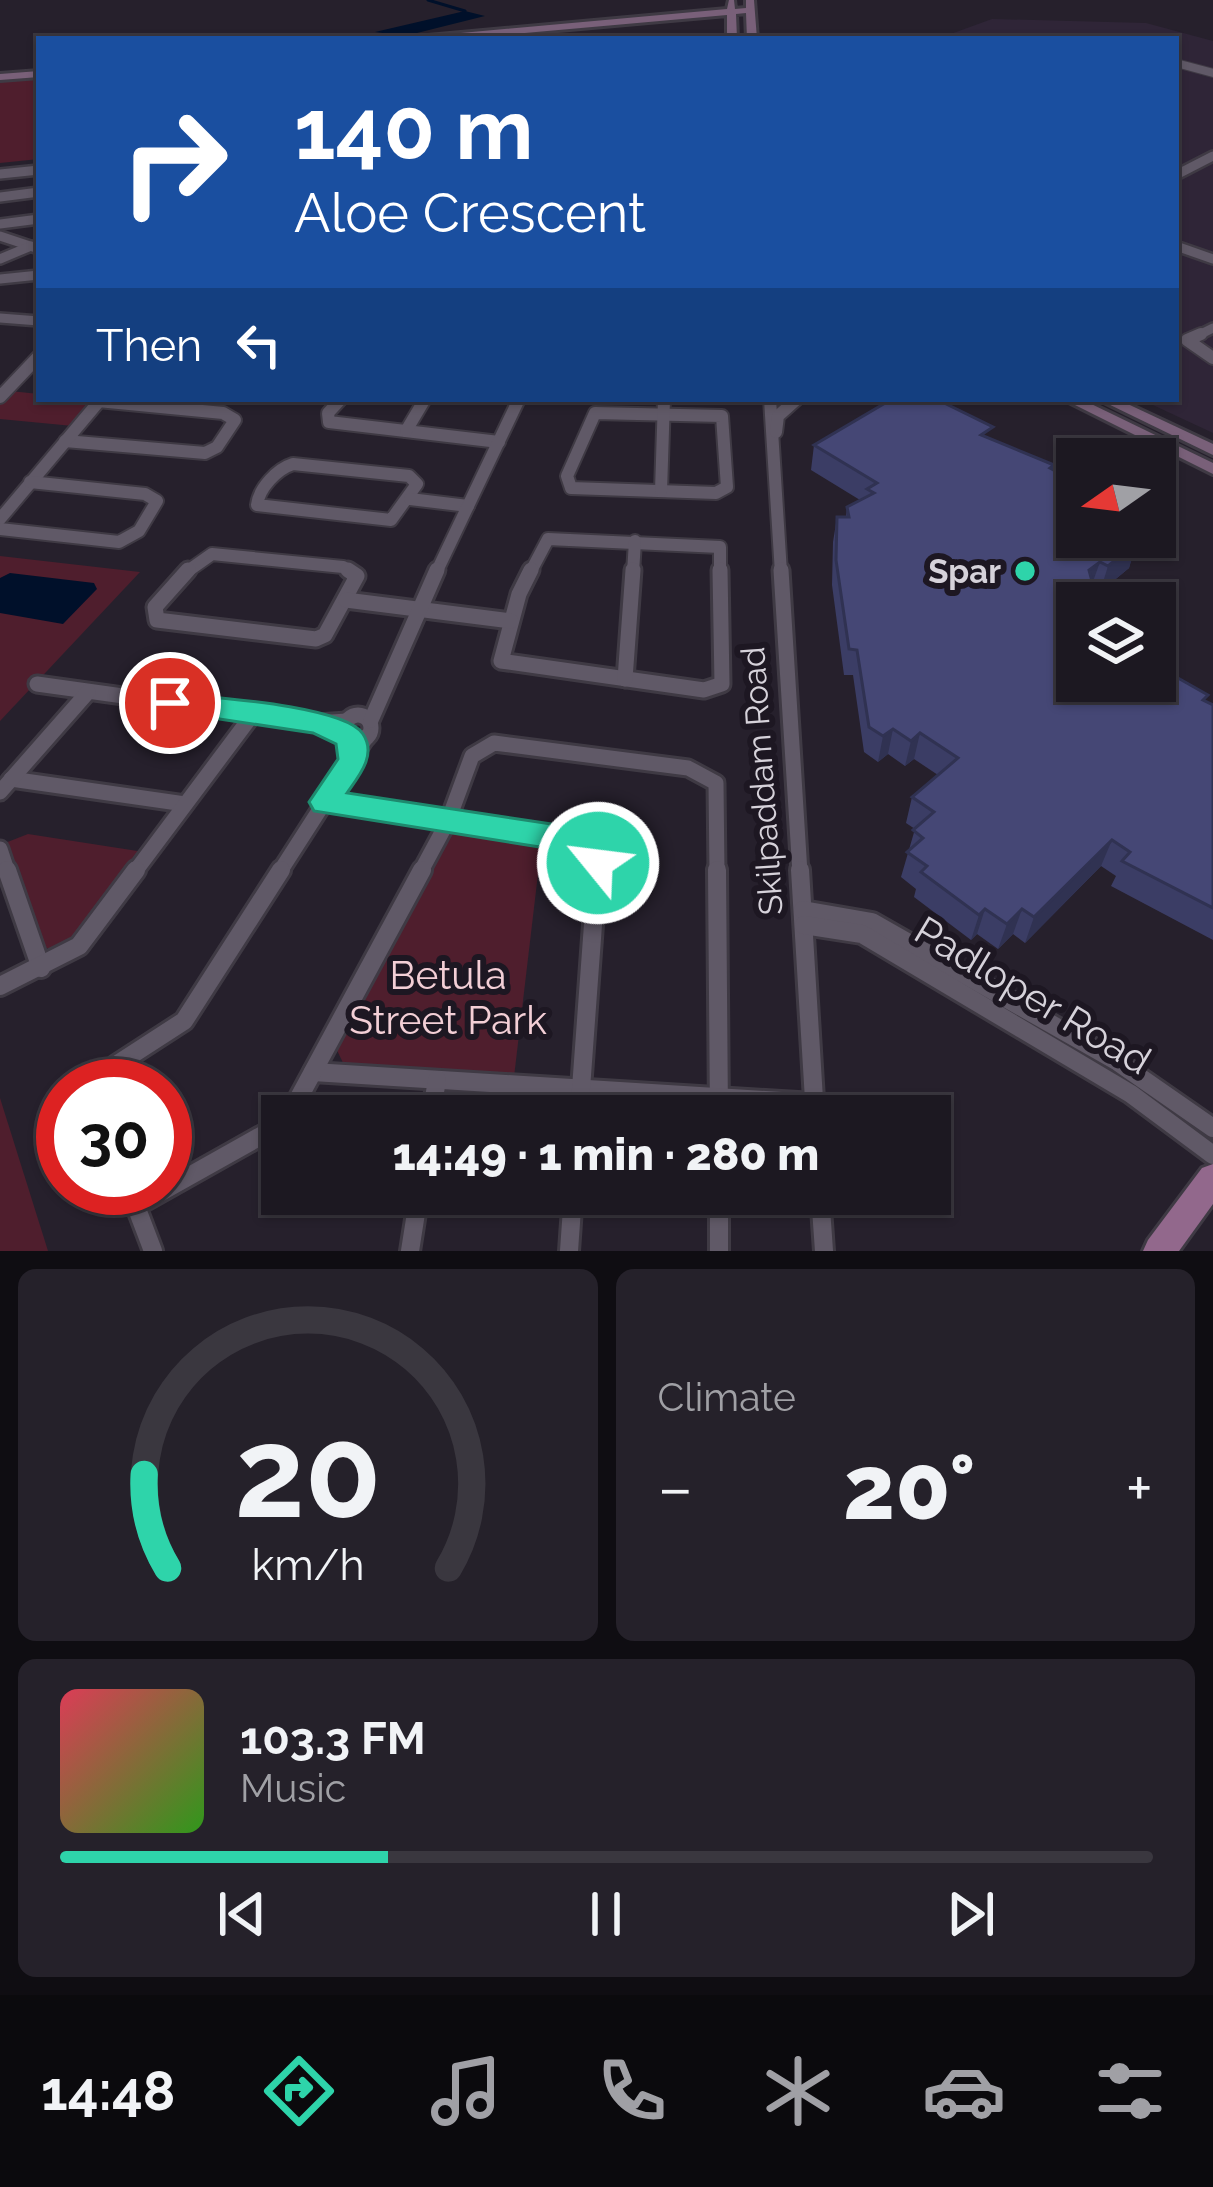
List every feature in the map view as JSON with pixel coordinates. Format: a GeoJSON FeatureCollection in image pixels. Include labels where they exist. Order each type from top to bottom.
{"type":"FeatureCollection","features":[{"type":"Feature","properties":{"kind":"main road"},"geometry":{"type":"LineString","coordinates":[[1159,1251],[1213,1179]]}},
{"type":"Feature","properties":{"kind":"street"},"geometry":{"type":"LineString","coordinates":[[731,5],[732,36]]}},
{"type":"Feature","properties":{"kind":"street"},"geometry":{"type":"LineString","coordinates":[[455,36],[750,5],[752,36]]}},
{"type":"Feature","properties":{"kind":"street"},"geometry":{"type":"LineString","coordinates":[[1179,65],[1213,73]]}},
{"type":"Feature","properties":{"kind":"street"},"geometry":{"type":"LineString","coordinates":[[0,77],[36,74]]}},
{"type":"Feature","properties":{"kind":"street"},"geometry":{"type":"LineString","coordinates":[[1179,174],[1213,156]]}},
{"type":"Feature","properties":{"kind":"street"},"geometry":{"type":"LineString","coordinates":[[1179,166],[1188,169]]}},
{"type":"Feature","properties":{"kind":"street"},"geometry":{"type":"LineString","coordinates":[[0,175],[36,170]]}},
{"type":"Feature","properties":{"kind":"street"},"geometry":{"type":"LineString","coordinates":[[0,197],[36,192]]}},
{"type":"Feature","properties":{"kind":"street"},"geometry":{"type":"LineString","coordinates":[[0,224],[36,219]]}},
{"type":"Feature","properties":{"kind":"street"},"geometry":{"type":"LineString","coordinates":[[0,236],[35,248]]}},
{"type":"Feature","properties":{"kind":"street"},"geometry":{"type":"LineString","coordinates":[[1179,247],[1213,260]]}},
{"type":"Feature","properties":{"kind":"street"},"geometry":{"type":"LineString","coordinates":[[0,259],[35,248]]}},
{"type":"Feature","properties":{"kind":"street"},"geometry":{"type":"LineString","coordinates":[[0,279],[36,275]]}},
{"type":"Feature","properties":{"kind":"street"},"geometry":{"type":"LineString","coordinates":[[0,318],[36,321]]}},
{"type":"Feature","properties":{"kind":"street"},"geometry":{"type":"LineString","coordinates":[[1213,328],[1189,337],[1187,344],[1213,358]]}},
{"type":"Feature","properties":{"kind":"street"},"geometry":{"type":"LineString","coordinates":[[0,397],[36,359]]}},
{"type":"Feature","properties":{"kind":"street"},"geometry":{"type":"LineString","coordinates":[[0,519],[97,402]]}},
{"type":"Feature","properties":{"kind":"street"},"geometry":{"type":"LineString","coordinates":[[65,441],[206,453],[218,447],[235,420],[223,413],[118,402]]}},
{"type":"Feature","properties":{"kind":"street"},"geometry":{"type":"LineString","coordinates":[[338,402],[328,413],[328,422],[499,442]]}},
{"type":"Feature","properties":{"kind":"street"},"geometry":{"type":"LineString","coordinates":[[406,431],[423,402]]}},
{"type":"Feature","properties":{"kind":"street"},"geometry":{"type":"LineString","coordinates":[[125,1059],[171,1035],[184,1021],[353,760],[356,728],[375,701],[518,402]]}},
{"type":"Feature","properties":{"kind":"street","name":"Skilpaddam Road"},"geometry":{"type":"LineString","coordinates":[[770,402],[813,1095]]}},
{"type":"Feature","properties":{"kind":"street"},"geometry":{"type":"LineString","coordinates":[[773,442],[778,416],[794,402]]}},
{"type":"Feature","properties":{"kind":"street"},"geometry":{"type":"LineString","coordinates":[[1076,402],[1213,469]]}},
{"type":"Feature","properties":{"kind":"street"},"geometry":{"type":"LineString","coordinates":[[1111,402],[1213,450]]}},
{"type":"Feature","properties":{"kind":"street"},"geometry":{"type":"LineString","coordinates":[[661,491],[663,406]]}},
{"type":"Feature","properties":{"kind":"street"},"geometry":{"type":"LineString","coordinates":[[663,406],[724,418],[726,490],[576,489],[566,480],[591,415],[663,406]]}},
{"type":"Feature","properties":{"kind":"street"},"geometry":{"type":"LineString","coordinates":[[293,464],[409,476],[417,484],[410,499],[399,517],[388,521],[261,507],[254,500],[283,467],[293,464]]}},
{"type":"Feature","properties":{"kind":"street"},"geometry":{"type":"LineString","coordinates":[[0,529],[118,542],[139,531],[157,501],[145,494],[30,482]]}},
{"type":"Feature","properties":{"kind":"street"},"geometry":{"type":"LineString","coordinates":[[410,499],[468,506]]}},
{"type":"Feature","properties":{"kind":"street"},"geometry":{"type":"LineString","coordinates":[[544,540],[635,541],[711,543],[722,550],[724,678],[712,690],[503,663],[500,651],[544,540]]}},
{"type":"Feature","properties":{"kind":"street"},"geometry":{"type":"LineString","coordinates":[[625,679],[635,541]]}},
{"type":"Feature","properties":{"kind":"street"},"geometry":{"type":"LineString","coordinates":[[219,553],[352,570],[357,575],[346,600],[326,635],[313,640],[161,621],[154,615],[195,562],[219,553]]}},
{"type":"Feature","properties":{"kind":"street"},"geometry":{"type":"LineString","coordinates":[[346,600],[511,621]]}},
{"type":"Feature","properties":{"kind":"street"},"geometry":{"type":"LineString","coordinates":[[37,684],[356,728]]}},
{"type":"Feature","properties":{"kind":"street"},"geometry":{"type":"LineString","coordinates":[[6,785],[88,692]]}},
{"type":"Feature","properties":{"kind":"street"},"geometry":{"type":"LineString","coordinates":[[0,986],[80,946],[253,714]]}},
{"type":"Feature","properties":{"kind":"street"},"geometry":{"type":"LineString","coordinates":[[300,1095],[448,821],[472,756],[494,742],[688,768],[713,778],[718,790],[719,1095]]}},
{"type":"Feature","properties":{"kind":"street"},"geometry":{"type":"LineString","coordinates":[[6,785],[185,804]]}},
{"type":"Feature","properties":{"kind":"street"},"geometry":{"type":"LineString","coordinates":[[325,802],[578,841],[596,856],[581,1095]]}},
{"type":"Feature","properties":{"kind":"street"},"geometry":{"type":"LineString","coordinates":[[0,849],[41,968]]}},
{"type":"Feature","properties":{"kind":"street","name":"Padloper Road"},"geometry":{"type":"LineString","coordinates":[[804,918],[872,922],[1118,1062],[1213,1128]]}},
{"type":"Feature","properties":{"kind":"street","name":"Padloper Road"},"geometry":{"type":"LineString","coordinates":[[804,918],[862,934],[1131,1094],[1213,1155]]}},
{"type":"Feature","properties":{"kind":"street"},"geometry":{"type":"LineString","coordinates":[[313,1072],[635,1095]]}},
{"type":"Feature","properties":{"kind":"street"},"geometry":{"type":"LineString","coordinates":[[434,1095],[437,1080]]}},
{"type":"Feature","properties":{"kind":"street"},"geometry":{"type":"LineString","coordinates":[[192,1168],[261,1134]]}},
{"type":"Feature","properties":{"kind":"street"},"geometry":{"type":"LineString","coordinates":[[139,1215],[153,1251]]}},
{"type":"Feature","properties":{"kind":"street"},"geometry":{"type":"LineString","coordinates":[[410,1251],[416,1215]]}},
{"type":"Feature","properties":{"kind":"street"},"geometry":{"type":"LineString","coordinates":[[568,1251],[571,1215]]}},
{"type":"Feature","properties":{"kind":"street"},"geometry":{"type":"LineString","coordinates":[[719,1215],[719,1251]]}},
{"type":"Feature","properties":{"kind":"street"},"geometry":{"type":"LineString","coordinates":[[821,1215],[824,1251]]}},
{"type":"Feature","properties":{"kind":"shaded area"},"geometry":{"type":"Polygon","coordinates":[[[992,19],[1146,23],[1213,41],[1213,433],[1146,402],[1179,402],[1179,36],[945,36],[992,19]]]}},
{"type":"Feature","properties":{"kind":"green space"},"geometry":{"type":"Polygon","coordinates":[[[36,75],[36,159],[0,163],[0,78],[36,75]]]}},
{"type":"Feature","properties":{"kind":"green space"},"geometry":{"type":"Polygon","coordinates":[[[10,391],[36,394],[36,402],[93,402],[73,426],[0,419],[0,402],[10,391]]]}},
{"type":"Feature","properties":{"kind":"green space"},"geometry":{"type":"Polygon","coordinates":[[[0,556],[140,572],[0,721],[0,556]]]}},
{"type":"Feature","properties":{"kind":"green space","name":"Betula Street Park"},"geometry":{"type":"Polygon","coordinates":[[[463,829],[542,840],[514,1077],[345,1067],[335,1046],[448,836],[463,829]]]}},
{"type":"Feature","properties":{"kind":"green space"},"geometry":{"type":"Polygon","coordinates":[[[28,834],[144,852],[75,945],[55,952],[43,946],[5,843],[28,834]]]}},
{"type":"Feature","properties":{"kind":"green space"},"geometry":{"type":"Polygon","coordinates":[[[0,1098],[48,1251],[0,1251],[0,1098]]]}},
{"type":"Feature","properties":{"kind":"water"},"geometry":{"type":"Polygon","coordinates":[[[465,11],[485,16],[405,36],[375,32],[465,11]]]}},
{"type":"Feature","properties":{"kind":"water"},"geometry":{"type":"Polygon","coordinates":[[[10,573],[94,583],[97,589],[63,624],[0,613],[0,578],[10,573]]]}},
{"type":"Feature","properties":{"kind":"building"},"geometry":{"type":"Polygon","coordinates":[[[887,402],[942,402],[993,427],[981,435],[1054,465],[1050,468],[1056,471],[1056,558],[1118,558],[1089,570],[1092,582],[1056,582],[1056,702],[1176,702],[1176,677],[1208,695],[1203,700],[1213,705],[1213,908],[1122,861],[1130,852],[1112,840],[1034,917],[1022,909],[1007,924],[985,909],[979,915],[921,872],[927,866],[907,852],[923,838],[913,830],[934,812],[912,797],[958,758],[920,733],[911,741],[893,729],[883,736],[869,727],[857,650],[849,649],[836,560],[837,517],[849,517],[847,507],[874,493],[867,489],[877,483],[814,445],[887,402]]]}},
{"type":"Feature","properties":{"kind":"waterway"},"geometry":{"type":"LineString","coordinates":[[428,0],[465,11]]}},
{"type":"Feature","properties":{"kind":"place","name":"Spar"},"geometry":{"type":"Point","coordinates":[1025,571]}},
{"type":"Feature","properties":{"kind":"route"},"geometry":{"type":"LineString","coordinates":[[170,703],[317,723],[343,733],[351,739],[353,760],[325,802],[578,841],[592,850],[598,863]]}}]}
